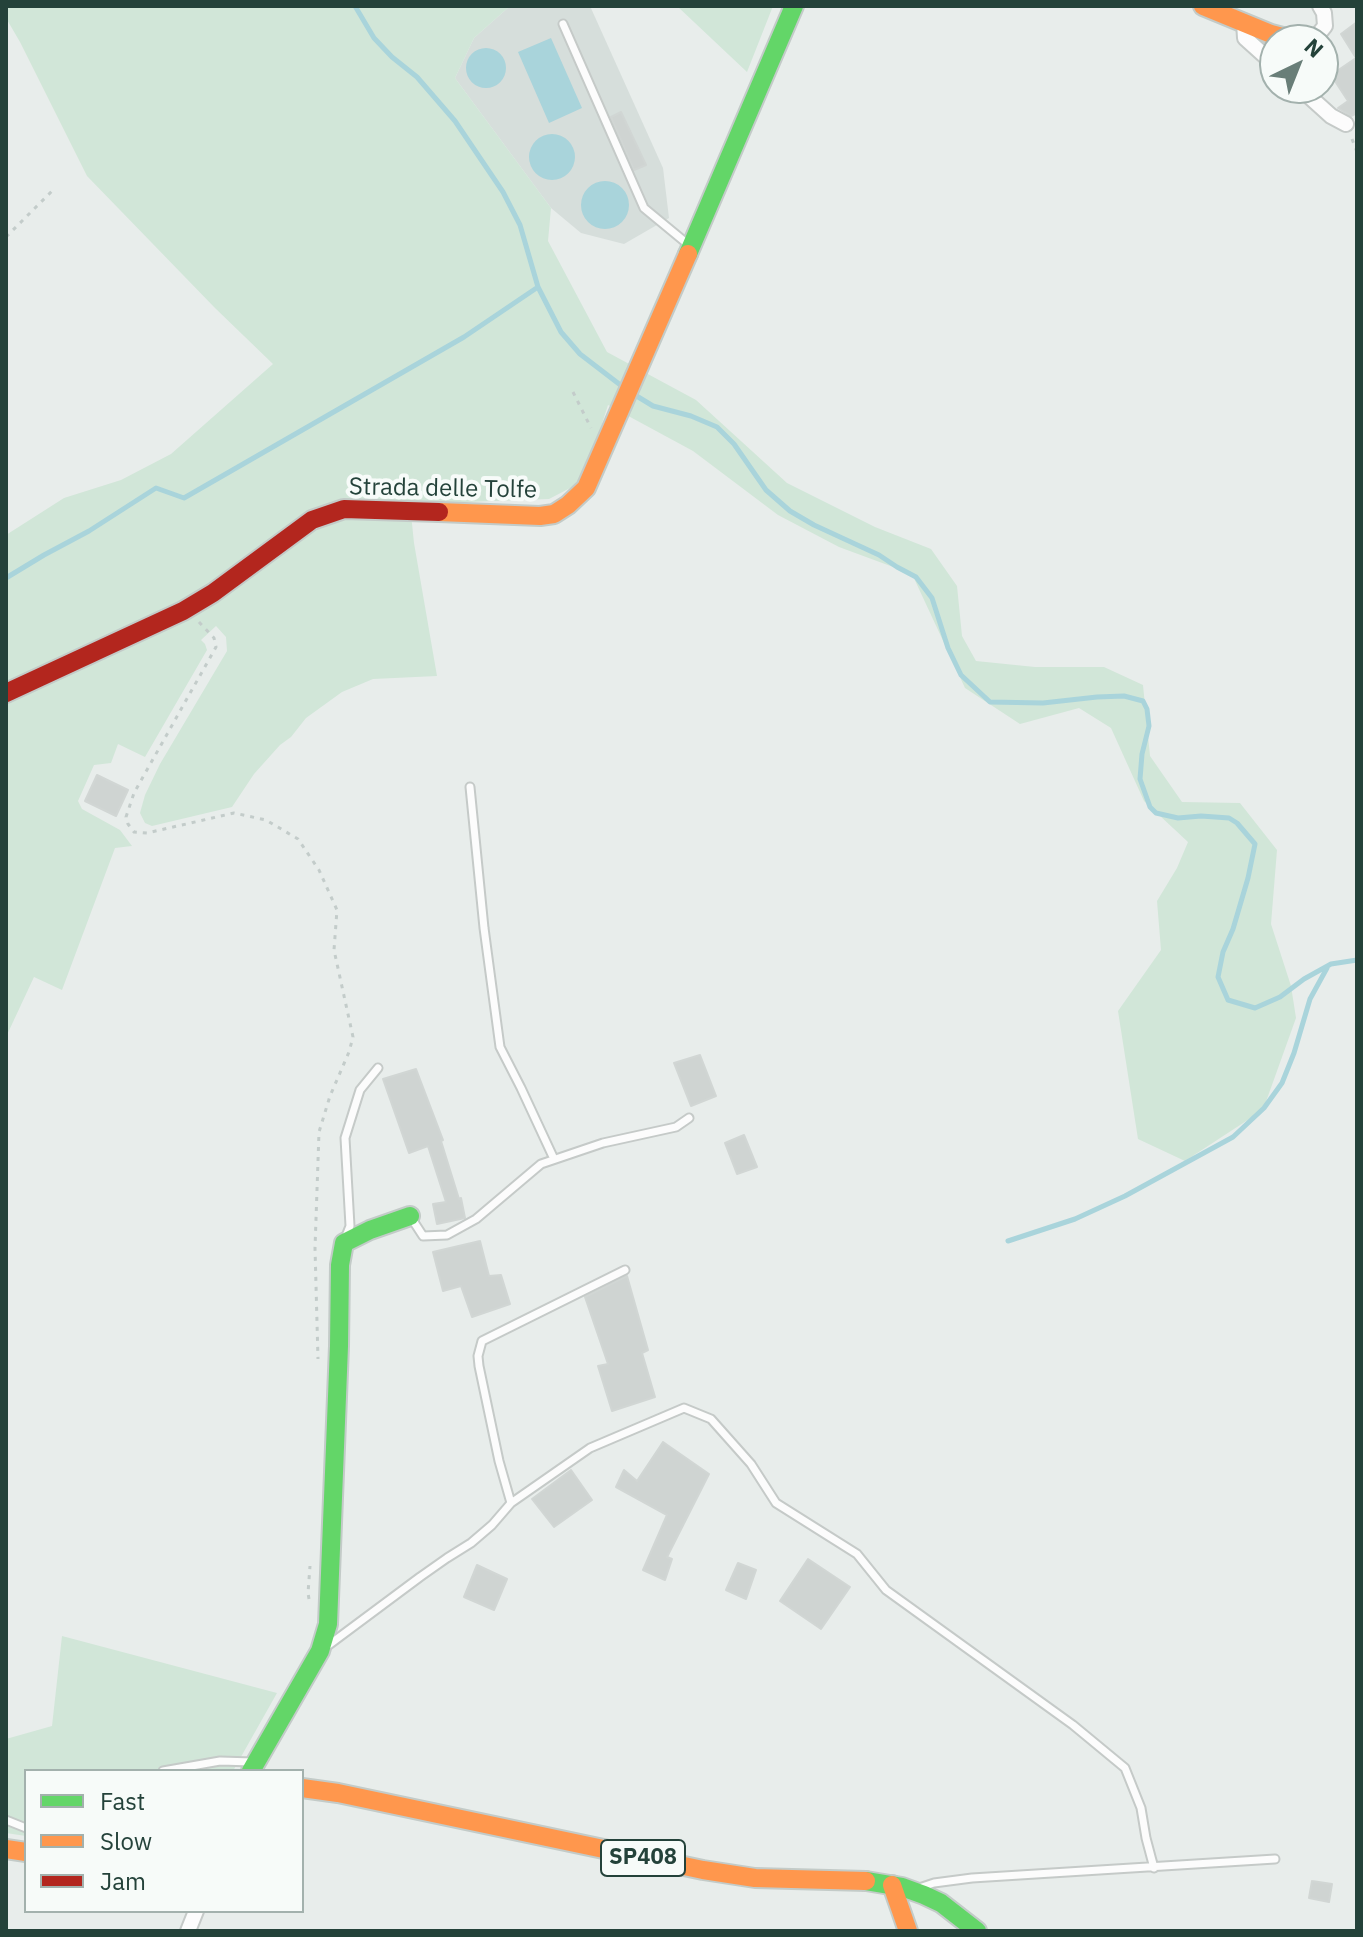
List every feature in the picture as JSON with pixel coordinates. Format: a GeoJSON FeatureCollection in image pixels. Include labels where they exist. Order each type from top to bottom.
{"type":"FeatureCollection","features":[{"type":"Feature","properties":{"kind":"street","name":"Strada delle Tolfe"},"geometry":{"type":"LineString","coordinates":[[6,693],[183,611],[213,593],[312,520],[344,509],[540,516],[554,514],[568,505],[586,488],[794,6]]}},
{"type":"Feature","properties":{"kind":"street"},"geometry":{"type":"LineString","coordinates":[[1203,6],[1259,29]]}},
{"type":"Feature","properties":{"kind":"street"},"geometry":{"type":"LineString","coordinates":[[1244,22],[1245,38],[1259,51]]}},
{"type":"Feature","properties":{"kind":"street"},"geometry":{"type":"LineString","coordinates":[[1318,104],[1346,124]]}},
{"type":"Feature","properties":{"kind":"street"},"geometry":{"type":"LineString","coordinates":[[253,1766],[320,1651],[328,1624],[340,1265],[344,1243],[410,1216]]}},
{"type":"Feature","properties":{"kind":"street","name":"SP408"},"geometry":{"type":"LineString","coordinates":[[304,1788],[703,1870],[755,1878],[892,1885],[913,1890],[941,1903],[977,1931]]}},
{"type":"Feature","properties":{"kind":"street"},"geometry":{"type":"LineString","coordinates":[[892,1885],[908,1931]]}},
{"type":"Feature","properties":{"kind":"lane"},"geometry":{"type":"LineString","coordinates":[[563,24],[644,208],[692,247]]}},
{"type":"Feature","properties":{"kind":"lane"},"geometry":{"type":"LineString","coordinates":[[470,787],[500,1047],[554,1159]]}},
{"type":"Feature","properties":{"kind":"lane"},"geometry":{"type":"LineString","coordinates":[[344,1243],[350,1226],[345,1138],[360,1090],[378,1068]]}},
{"type":"Feature","properties":{"kind":"lane"},"geometry":{"type":"LineString","coordinates":[[410,1216],[423,1236],[447,1235],[476,1219],[541,1164],[603,1143],[676,1127],[689,1118]]}},
{"type":"Feature","properties":{"kind":"lane"},"geometry":{"type":"LineString","coordinates":[[511,1503],[479,1366],[482,1341],[625,1270]]}},
{"type":"Feature","properties":{"kind":"lane"},"geometry":{"type":"LineString","coordinates":[[320,1651],[471,1543],[511,1503],[590,1448],[684,1408],[711,1419],[751,1464],[776,1503],[857,1554],[886,1590],[1073,1725],[1125,1768],[1141,1808],[1154,1868]]}},
{"type":"Feature","properties":{"kind":"lane"},"geometry":{"type":"LineString","coordinates":[[174,1769],[220,1761],[253,1766]]}},
{"type":"Feature","properties":{"kind":"lane"},"geometry":{"type":"LineString","coordinates":[[913,1890],[934,1883],[972,1878],[1275,1859]]}},
{"type":"Feature","properties":{"kind":"path"},"geometry":{"type":"LineString","coordinates":[[6,237],[52,191]]}},
{"type":"Feature","properties":{"kind":"path"},"geometry":{"type":"LineString","coordinates":[[573,392],[604,447]]}},
{"type":"Feature","properties":{"kind":"path"},"geometry":{"type":"LineString","coordinates":[[183,611],[195,618],[214,638],[216,647],[134,793],[126,817],[128,824],[134,832],[147,833],[234,813],[266,820],[298,839],[319,870],[337,910],[334,950],[353,1037],[319,1132],[315,1248],[318,1367]]}},
{"type":"Feature","properties":{"kind":"path"},"geometry":{"type":"LineString","coordinates":[[310,1562],[310,1604]]}},
{"type":"Feature","properties":{"kind":"shaded area"},"geometry":{"type":"Polygon","coordinates":[[[510,6],[590,6],[663,168],[669,218],[624,244],[581,233],[551,208],[455,78],[474,38],[510,6]]]}},
{"type":"Feature","properties":{"kind":"green space"},"geometry":{"type":"Polygon","coordinates":[[[6,6],[510,6],[474,38],[455,78],[551,208],[548,241],[607,352],[696,400],[787,483],[875,527],[931,549],[957,586],[962,636],[976,661],[1035,667],[1104,667],[1143,685],[1150,756],[1182,802],[1240,803],[1277,850],[1271,924],[1291,986],[1296,1018],[1263,1110],[1185,1161],[1138,1139],[1118,1011],[1161,950],[1157,901],[1188,842],[1144,801],[1111,728],[1079,708],[1020,724],[965,688],[912,574],[839,547],[778,515],[693,451],[608,405],[586,474],[574,486],[549,499],[410,504],[437,676],[373,679],[342,692],[306,718],[280,745],[254,774],[232,807],[152,826],[145,823],[140,813],[145,795],[227,651],[226,637],[216,626],[201,640],[207,650],[145,757],[118,744],[111,763],[94,765],[78,801],[82,809],[120,830],[132,846],[115,848],[62,990],[34,977],[6,1037],[6,535],[64,498],[121,480],[171,454],[273,364],[87,176],[6,18],[6,6]]]}},
{"type":"Feature","properties":{"kind":"green space"},"geometry":{"type":"Polygon","coordinates":[[[677,6],[773,6],[747,72],[677,6]]]}},
{"type":"Feature","properties":{"kind":"green space"},"geometry":{"type":"Polygon","coordinates":[[[62,1636],[277,1693],[234,1769],[24,1769],[24,1836],[6,1833],[6,1739],[52,1726],[62,1636]]]}},
{"type":"Feature","properties":{"kind":"water"},"geometry":{"type":"Polygon","coordinates":[[[551,38],[582,108],[549,123],[518,52],[551,38]]]}},
{"type":"Feature","properties":{"kind":"water"},"geometry":{"type":"Polygon","coordinates":[[[486,48],[500,54],[506,68],[500,82],[486,88],[472,82],[466,68],[472,54],[486,48]]]}},
{"type":"Feature","properties":{"kind":"water"},"geometry":{"type":"Polygon","coordinates":[[[552,134],[568,141],[575,157],[568,173],[552,180],[536,173],[529,157],[536,141],[552,134]]]}},
{"type":"Feature","properties":{"kind":"water"},"geometry":{"type":"Polygon","coordinates":[[[605,181],[622,188],[629,205],[622,222],[605,229],[588,222],[581,205],[588,188],[605,181]]]}},
{"type":"Feature","properties":{"kind":"building"},"geometry":{"type":"Polygon","coordinates":[[[1357,22],[1357,113],[1351,116],[1338,108],[1348,101],[1339,87],[1339,70],[1356,58],[1341,34],[1357,22]]]}},
{"type":"Feature","properties":{"kind":"building"},"geometry":{"type":"Polygon","coordinates":[[[621,112],[646,165],[634,170],[611,117],[621,112]]]}},
{"type":"Feature","properties":{"kind":"building"},"geometry":{"type":"Polygon","coordinates":[[[97,775],[128,790],[116,816],[85,801],[97,775]]]}},
{"type":"Feature","properties":{"kind":"building"},"geometry":{"type":"Polygon","coordinates":[[[700,1055],[716,1096],[691,1106],[674,1063],[700,1055]]]}},
{"type":"Feature","properties":{"kind":"building"},"geometry":{"type":"Polygon","coordinates":[[[416,1069],[443,1140],[465,1218],[437,1224],[433,1204],[446,1202],[428,1146],[409,1153],[383,1079],[416,1069]]]}},
{"type":"Feature","properties":{"kind":"building"},"geometry":{"type":"Polygon","coordinates":[[[744,1135],[757,1167],[737,1174],[725,1143],[744,1135]]]}},
{"type":"Feature","properties":{"kind":"building"},"geometry":{"type":"Polygon","coordinates":[[[480,1241],[489,1276],[501,1275],[510,1304],[472,1317],[461,1286],[443,1291],[433,1252],[480,1241]]]}},
{"type":"Feature","properties":{"kind":"building"},"geometry":{"type":"Polygon","coordinates":[[[627,1276],[648,1350],[642,1353],[655,1397],[612,1411],[598,1366],[608,1364],[585,1297],[627,1276]]]}},
{"type":"Feature","properties":{"kind":"building"},"geometry":{"type":"Polygon","coordinates":[[[663,1442],[709,1474],[667,1557],[672,1559],[665,1580],[643,1570],[667,1515],[616,1487],[624,1470],[637,1481],[663,1442]]]}},
{"type":"Feature","properties":{"kind":"building"},"geometry":{"type":"Polygon","coordinates":[[[571,1470],[592,1500],[554,1527],[532,1499],[571,1470]]]}},
{"type":"Feature","properties":{"kind":"building"},"geometry":{"type":"Polygon","coordinates":[[[808,1559],[850,1587],[821,1629],[780,1601],[808,1559]]]}},
{"type":"Feature","properties":{"kind":"building"},"geometry":{"type":"Polygon","coordinates":[[[738,1563],[756,1570],[746,1599],[726,1590],[738,1563]]]}},
{"type":"Feature","properties":{"kind":"building"},"geometry":{"type":"Polygon","coordinates":[[[477,1565],[507,1579],[494,1610],[464,1597],[477,1565]]]}},
{"type":"Feature","properties":{"kind":"building"},"geometry":{"type":"Polygon","coordinates":[[[1312,1881],[1332,1884],[1329,1902],[1309,1898],[1312,1881]]]}},
{"type":"Feature","properties":{"kind":"waterway"},"geometry":{"type":"LineString","coordinates":[[355,6],[374,38],[417,77],[455,121],[503,192],[520,225],[538,287],[561,332],[580,354],[623,387]]}},
{"type":"Feature","properties":{"kind":"waterway"},"geometry":{"type":"LineString","coordinates":[[6,578],[89,531],[156,488],[184,498],[464,337],[538,287]]}},
{"type":"Feature","properties":{"kind":"waterway"},"geometry":{"type":"LineString","coordinates":[[635,395],[653,406],[717,427],[734,444],[766,490],[790,511],[916,577],[932,598],[948,648],[961,675],[990,702],[1043,703],[1124,696],[1143,701],[1149,726],[1140,779],[1150,807],[1156,813],[1178,818],[1229,818],[1255,844],[1218,977],[1228,1000],[1255,1008],[1280,997],[1331,964],[1357,960]]}},
{"type":"Feature","properties":{"kind":"waterway"},"geometry":{"type":"LineString","coordinates":[[1008,1241],[1075,1219],[1125,1196],[1233,1137],[1264,1108],[1282,1083],[1310,999],[1327,968]]}},
{"type":"Feature","properties":{"kind":"traffic: fast"},"geometry":{"type":"LineString","coordinates":[[688,254],[794,6]]}},
{"type":"Feature","properties":{"kind":"traffic: fast"},"geometry":{"type":"LineString","coordinates":[[252,1769],[320,1651],[328,1624],[340,1265],[344,1243],[410,1216]]}},
{"type":"Feature","properties":{"kind":"traffic: fast"},"geometry":{"type":"LineString","coordinates":[[866,1881],[902,1887],[924,1895],[941,1903],[977,1931]]}},
{"type":"Feature","properties":{"kind":"traffic: slow"},"geometry":{"type":"LineString","coordinates":[[1203,6],[1259,29]]}},
{"type":"Feature","properties":{"kind":"traffic: slow"},"geometry":{"type":"LineString","coordinates":[[439,512],[554,514],[586,488],[688,254]]}},
{"type":"Feature","properties":{"kind":"traffic: slow"},"geometry":{"type":"LineString","coordinates":[[304,1788],[703,1870],[755,1878],[866,1881]]}},
{"type":"Feature","properties":{"kind":"traffic: slow"},"geometry":{"type":"LineString","coordinates":[[6,1849],[24,1852]]}},
{"type":"Feature","properties":{"kind":"traffic: slow"},"geometry":{"type":"LineString","coordinates":[[892,1885],[908,1931]]}},
{"type":"Feature","properties":{"kind":"traffic: jam"},"geometry":{"type":"LineString","coordinates":[[6,693],[183,611],[213,593],[312,520],[344,509],[439,512]]}}]}
